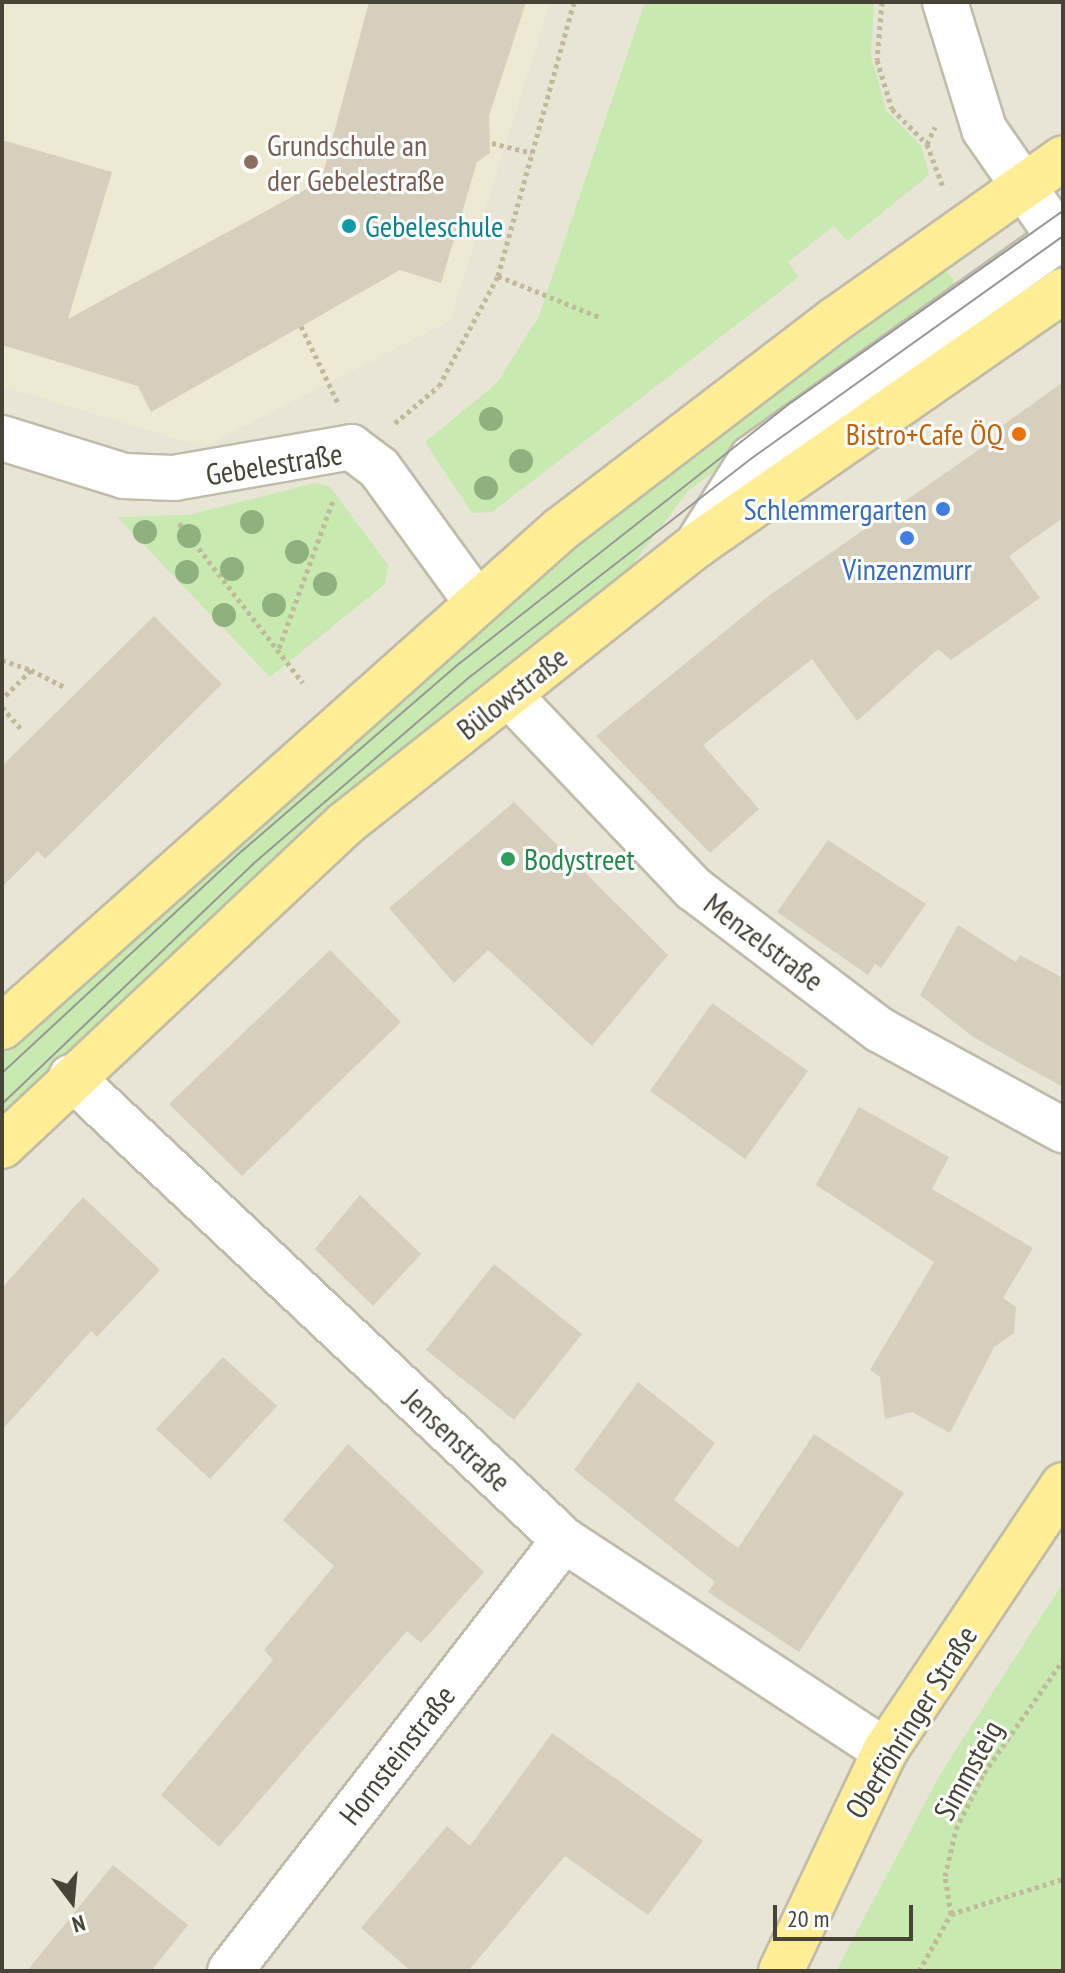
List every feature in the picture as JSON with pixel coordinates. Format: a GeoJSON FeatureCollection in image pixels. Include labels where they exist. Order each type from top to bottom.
{"type":"FeatureCollection","features":[{"type":"Feature","properties":{"kind":"main road"},"geometry":{"type":"LineString","coordinates":[[2,1027],[475,600],[836,319],[1063,158]]}},
{"type":"Feature","properties":{"kind":"main road","name":"Bülowstraße"},"geometry":{"type":"LineString","coordinates":[[2,1146],[71,1077],[346,823],[697,545],[1063,291]]}},
{"type":"Feature","properties":{"kind":"main road","name":"Oberföhringer Straße"},"geometry":{"type":"LineString","coordinates":[[781,1971],[885,1751],[1063,1485]]}},
{"type":"Feature","properties":{"kind":"street"},"geometry":{"type":"LineString","coordinates":[[697,545],[752,458],[1062,239],[1024,187],[978,114],[945,2]]}},
{"type":"Feature","properties":{"kind":"street","name":"Gebelestraße"},"geometry":{"type":"LineString","coordinates":[[2,438],[124,476],[218,475],[341,447],[351,470],[379,468],[475,600]]}},
{"type":"Feature","properties":{"kind":"street","name":"Menzelstraße"},"geometry":{"type":"LineString","coordinates":[[509,695],[694,889],[880,1030],[1063,1130]]}},
{"type":"Feature","properties":{"kind":"street","name":"Jensenstraße"},"geometry":{"type":"LineString","coordinates":[[71,1077],[564,1540],[885,1751]]}},
{"type":"Feature","properties":{"kind":"street","name":"Hornsteinstraße"},"geometry":{"type":"LineString","coordinates":[[230,1971],[564,1540]]}},
{"type":"Feature","properties":{"kind":"path"},"geometry":{"type":"LineString","coordinates":[[279,648],[351,470],[439,386],[498,276],[574,2]]}},
{"type":"Feature","properties":{"kind":"path"},"geometry":{"type":"LineString","coordinates":[[882,2],[877,60],[892,109],[927,144],[942,187]]}},
{"type":"Feature","properties":{"kind":"path"},"geometry":{"type":"LineString","coordinates":[[492,143],[532,153]]}},
{"type":"Feature","properties":{"kind":"path"},"geometry":{"type":"LineString","coordinates":[[498,276],[602,318]]}},
{"type":"Feature","properties":{"kind":"path"},"geometry":{"type":"LineString","coordinates":[[301,326],[351,470]]}},
{"type":"Feature","properties":{"kind":"path"},"geometry":{"type":"LineString","coordinates":[[124,476],[167,509],[279,648],[303,683]]}},
{"type":"Feature","properties":{"kind":"path"},"geometry":{"type":"LineString","coordinates":[[2,660],[31,670],[66,688]]}},
{"type":"Feature","properties":{"kind":"path"},"geometry":{"type":"LineString","coordinates":[[2,699],[31,670]]}},
{"type":"Feature","properties":{"kind":"path"},"geometry":{"type":"LineString","coordinates":[[2,707],[20,728]]}},
{"type":"Feature","properties":{"kind":"path","name":"Simmsteig"},"geometry":{"type":"LineString","coordinates":[[951,1914],[945,1876],[956,1829],[984,1773],[1063,1660]]}},
{"type":"Feature","properties":{"kind":"path"},"geometry":{"type":"LineString","coordinates":[[919,1971],[951,1914],[1063,1879]]}},
{"type":"Feature","properties":{"kind":"shaded area"},"geometry":{"type":"Polygon","coordinates":[[[2,2],[1063,2],[1063,1971],[2,1971],[2,2]]]}},
{"type":"Feature","properties":{"kind":"shaded area","name":"Grundschule an der Gebelestraße"},"geometry":{"type":"Polygon","coordinates":[[[2,2],[550,2],[450,321],[203,447],[2,386],[2,2]]]}},
{"type":"Feature","properties":{"kind":"green space"},"geometry":{"type":"Polygon","coordinates":[[[645,2],[874,2],[871,56],[886,110],[921,146],[929,175],[847,241],[834,226],[788,262],[799,277],[492,512],[472,513],[425,442],[496,384],[539,316],[645,2]]]}},
{"type":"Feature","properties":{"kind":"green space"},"geometry":{"type":"Polygon","coordinates":[[[943,267],[961,290],[688,491],[626,573],[498,677],[2,1121],[2,1052],[254,819],[595,529],[943,267]]]}},
{"type":"Feature","properties":{"kind":"green space"},"geometry":{"type":"Polygon","coordinates":[[[316,483],[330,487],[388,565],[385,584],[270,677],[117,517],[188,515],[316,483]]]}},
{"type":"Feature","properties":{"kind":"green space"},"geometry":{"type":"Polygon","coordinates":[[[1063,1583],[1063,1971],[836,1971],[941,1773],[1063,1583]]]}},
{"type":"Feature","properties":{"kind":"building","name":"Gebeleschule"},"geometry":{"type":"Polygon","coordinates":[[[369,2],[526,2],[489,116],[490,153],[477,162],[441,283],[400,270],[151,412],[138,386],[2,345],[2,140],[112,172],[68,319],[321,181],[369,2]]]}},
{"type":"Feature","properties":{"kind":"building"},"geometry":{"type":"Polygon","coordinates":[[[1063,382],[1063,518],[1009,556],[1040,598],[951,660],[938,649],[857,721],[812,659],[703,745],[759,809],[710,853],[596,736],[767,597],[1003,433],[999,428],[1063,382]]]}},
{"type":"Feature","properties":{"kind":"building"},"geometry":{"type":"Polygon","coordinates":[[[154,616],[222,684],[45,859],[38,851],[2,887],[2,766],[154,616]]]}},
{"type":"Feature","properties":{"kind":"building"},"geometry":{"type":"Polygon","coordinates":[[[514,802],[668,955],[592,1046],[488,950],[454,983],[389,908],[514,802]]]}},
{"type":"Feature","properties":{"kind":"building"},"geometry":{"type":"Polygon","coordinates":[[[828,840],[926,904],[881,968],[875,964],[868,975],[777,912],[828,840]]]}},
{"type":"Feature","properties":{"kind":"building"},"geometry":{"type":"Polygon","coordinates":[[[958,925],[1016,962],[1020,955],[1063,978],[1063,1087],[973,1037],[920,995],[958,925]]]}},
{"type":"Feature","properties":{"kind":"building"},"geometry":{"type":"Polygon","coordinates":[[[330,950],[401,1022],[242,1176],[169,1104],[330,950]]]}},
{"type":"Feature","properties":{"kind":"building"},"geometry":{"type":"Polygon","coordinates":[[[712,1003],[808,1071],[745,1159],[650,1091],[712,1003]]]}},
{"type":"Feature","properties":{"kind":"building"},"geometry":{"type":"Polygon","coordinates":[[[859,1107],[949,1157],[932,1189],[1033,1248],[1003,1298],[1016,1307],[1014,1333],[994,1347],[950,1433],[912,1412],[885,1419],[880,1377],[870,1370],[934,1262],[816,1185],[859,1107]]]}},
{"type":"Feature","properties":{"kind":"building"},"geometry":{"type":"Polygon","coordinates":[[[360,1195],[421,1254],[373,1306],[315,1249],[360,1195]]]}},
{"type":"Feature","properties":{"kind":"building"},"geometry":{"type":"Polygon","coordinates":[[[83,1197],[160,1270],[97,1337],[91,1331],[2,1430],[2,1288],[83,1197]]]}},
{"type":"Feature","properties":{"kind":"building"},"geometry":{"type":"Polygon","coordinates":[[[494,1264],[582,1334],[514,1420],[426,1350],[494,1264]]]}},
{"type":"Feature","properties":{"kind":"building"},"geometry":{"type":"Polygon","coordinates":[[[223,1357],[277,1406],[210,1479],[156,1429],[223,1357]]]}},
{"type":"Feature","properties":{"kind":"building"},"geometry":{"type":"Polygon","coordinates":[[[638,1382],[715,1443],[674,1500],[738,1548],[814,1434],[904,1493],[799,1652],[708,1592],[715,1582],[574,1470],[638,1382]]]}},
{"type":"Feature","properties":{"kind":"building"},"geometry":{"type":"Polygon","coordinates":[[[348,1444],[484,1572],[421,1643],[407,1631],[219,1847],[161,1795],[273,1660],[264,1650],[334,1566],[283,1520],[348,1444]]]}},
{"type":"Feature","properties":{"kind":"building"},"geometry":{"type":"Polygon","coordinates":[[[552,1733],[703,1841],[648,1915],[565,1856],[468,1971],[411,1971],[361,1928],[447,1826],[470,1846],[552,1733]]]}},
{"type":"Feature","properties":{"kind":"building"},"geometry":{"type":"Polygon","coordinates":[[[113,1865],[188,1925],[151,1971],[27,1971],[113,1865]]]}},
{"type":"Feature","properties":{"kind":"tram line"},"geometry":{"type":"LineString","coordinates":[[2,1073],[242,851],[460,663],[792,402],[1063,211]]}},
{"type":"Feature","properties":{"kind":"tram line"},"geometry":{"type":"LineString","coordinates":[[2,1104],[253,864],[471,676],[752,458],[1063,236]]}},
{"type":"Feature","properties":{"kind":"place","name":"Grundschule an der Gebelestraße"},"geometry":{"type":"Point","coordinates":[251,162]}},
{"type":"Feature","properties":{"kind":"place","name":"Gebeleschule"},"geometry":{"type":"Point","coordinates":[349,226]}},
{"type":"Feature","properties":{"kind":"place","name":"Bistro+Cafe ÖQ"},"geometry":{"type":"Point","coordinates":[1019,434]}},
{"type":"Feature","properties":{"kind":"place","name":"Schlemmergarten"},"geometry":{"type":"Point","coordinates":[943,509]}},
{"type":"Feature","properties":{"kind":"place","name":"Vinzenzmurr"},"geometry":{"type":"Point","coordinates":[907,538]}},
{"type":"Feature","properties":{"kind":"place","name":"Bodystreet"},"geometry":{"type":"Point","coordinates":[508,859]}}]}
